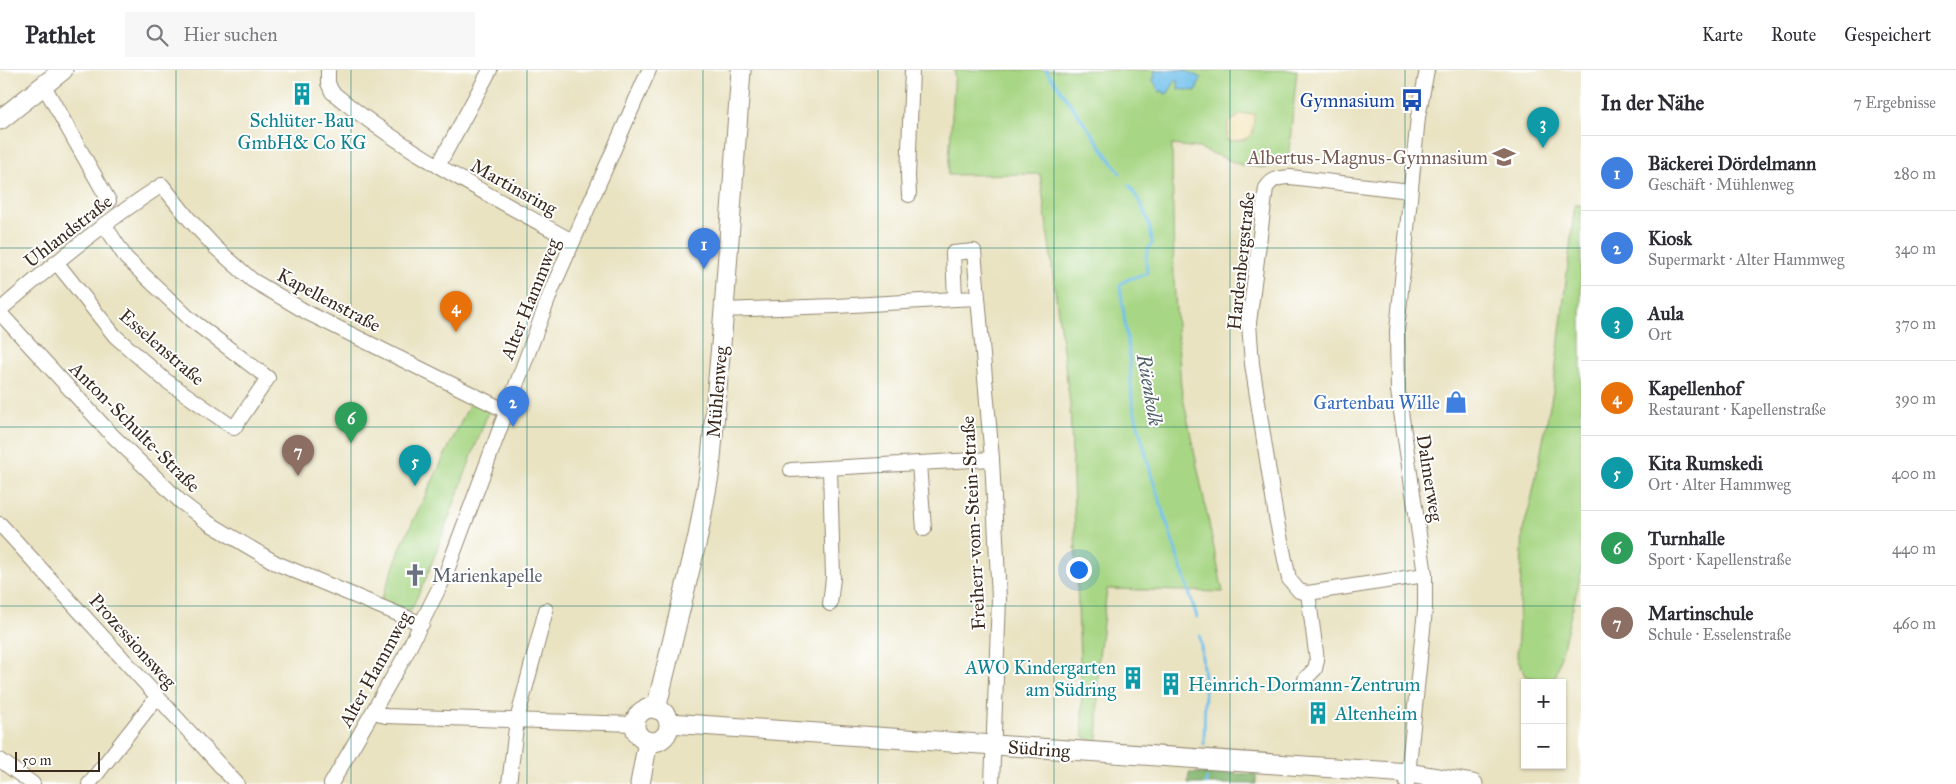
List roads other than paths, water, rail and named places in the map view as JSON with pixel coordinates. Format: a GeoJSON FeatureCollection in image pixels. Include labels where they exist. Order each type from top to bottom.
{"type":"FeatureCollection","features":[{"type":"Feature","properties":{"kind":"main road"},"geometry":{"type":"LineString","coordinates":[[0,120],[63,70]]}},
{"type":"Feature","properties":{"kind":"main road","name":"Mühlenweg"},"geometry":{"type":"LineString","coordinates":[[656,708],[698,536],[710,470],[724,310],[741,70]]}},
{"type":"Feature","properties":{"kind":"main road"},"geometry":{"type":"LineString","coordinates":[[656,708],[665,714],[669,723],[667,734],[654,742],[648,741],[639,735],[635,724],[638,715],[642,711],[656,708]]}},
{"type":"Feature","properties":{"kind":"main road","name":"Südring"},"geometry":{"type":"LineString","coordinates":[[669,723],[993,746],[1265,762],[1473,784]]}},
{"type":"Feature","properties":{"kind":"main road"},"geometry":{"type":"LineString","coordinates":[[640,784],[648,741]]}},
{"type":"Feature","properties":{"kind":"street","name":"Martinsring"},"geometry":{"type":"LineString","coordinates":[[328,70],[328,84],[332,92],[390,134],[438,166],[572,241]]}},
{"type":"Feature","properties":{"kind":"street"},"geometry":{"type":"LineString","coordinates":[[438,166],[490,70]]}},
{"type":"Feature","properties":{"kind":"street","name":"Alter Hammweg"},"geometry":{"type":"LineString","coordinates":[[331,784],[422,624],[445,576],[572,241],[649,70]]}},
{"type":"Feature","properties":{"kind":"street"},"geometry":{"type":"LineString","coordinates":[[908,195],[912,70]]}},
{"type":"Feature","properties":{"kind":"street","name":"Dalmerweg"},"geometry":{"type":"LineString","coordinates":[[1408,778],[1425,610],[1425,575],[1399,401],[1396,357],[1410,191],[1418,118],[1427,70]]}},
{"type":"Feature","properties":{"kind":"street"},"geometry":{"type":"LineString","coordinates":[[44,86],[109,201]]}},
{"type":"Feature","properties":{"kind":"street","name":"Hardenbergstraße"},"geometry":{"type":"LineString","coordinates":[[1305,679],[1315,668],[1317,660],[1304,592],[1289,578],[1276,518],[1252,364],[1249,323],[1266,188],[1270,182],[1277,178],[1290,177],[1410,191]]}},
{"type":"Feature","properties":{"kind":"street","name":"Uhlandstraße"},"geometry":{"type":"LineString","coordinates":[[0,311],[56,262],[104,224],[162,185]]}},
{"type":"Feature","properties":{"kind":"street","name":"Kapellenstraße"},"geometry":{"type":"LineString","coordinates":[[162,185],[189,219],[216,248],[252,280],[308,313],[506,411]]}},
{"type":"Feature","properties":{"kind":"street","name":"Esselenstraße"},"geometry":{"type":"LineString","coordinates":[[56,262],[115,336],[165,380],[234,428],[268,378],[190,319],[126,258],[104,224]]}},
{"type":"Feature","properties":{"kind":"street","name":"Freiherr-vom-Stein-Straße"},"geometry":{"type":"LineString","coordinates":[[955,299],[953,253],[974,251],[992,459],[999,599],[992,784]]}},
{"type":"Feature","properties":{"kind":"street"},"geometry":{"type":"LineString","coordinates":[[724,310],[978,298]]}},
{"type":"Feature","properties":{"kind":"street","name":"Anton-Schulte-Straße"},"geometry":{"type":"LineString","coordinates":[[0,311],[112,435],[178,500],[201,517],[276,564],[422,624]]}},
{"type":"Feature","properties":{"kind":"street"},"geometry":{"type":"LineString","coordinates":[[791,470],[992,459]]}},
{"type":"Feature","properties":{"kind":"street"},"geometry":{"type":"LineString","coordinates":[[919,464],[924,528]]}},
{"type":"Feature","properties":{"kind":"street"},"geometry":{"type":"LineString","coordinates":[[830,468],[833,578],[830,604]]}},
{"type":"Feature","properties":{"kind":"street","name":"Prozessionsweg"},"geometry":{"type":"LineString","coordinates":[[0,524],[237,784]]}},
{"type":"Feature","properties":{"kind":"street"},"geometry":{"type":"LineString","coordinates":[[1304,592],[1425,575]]}},
{"type":"Feature","properties":{"kind":"street"},"geometry":{"type":"LineString","coordinates":[[509,784],[517,720],[546,610]]}},
{"type":"Feature","properties":{"kind":"street"},"geometry":{"type":"LineString","coordinates":[[89,784],[157,697]]}},
{"type":"Feature","properties":{"kind":"street"},"geometry":{"type":"LineString","coordinates":[[374,711],[385,716],[635,724]]}},
{"type":"Feature","properties":{"kind":"street"},"geometry":{"type":"LineString","coordinates":[[0,760],[33,784]]}},
{"type":"Feature","properties":{"kind":"water"},"geometry":{"type":"Polygon","coordinates":[[[1158,70],[1184,70],[1201,78],[1196,91],[1178,89],[1178,80],[1176,80],[1168,93],[1165,94],[1163,91],[1160,92],[1152,79],[1155,78],[1153,73],[1158,70]]]}},
{"type":"Feature","properties":{"kind":"waterway","name":"Rüenkolk"},"geometry":{"type":"LineString","coordinates":[[1046,70],[1120,173]]}},
{"type":"Feature","properties":{"kind":"waterway","name":"Rüenkolk"},"geometry":{"type":"LineString","coordinates":[[1129,185],[1145,212],[1150,227],[1152,243],[1146,257],[1147,273],[1126,280],[1120,286],[1129,352],[1132,402],[1151,474],[1197,617]]}},
{"type":"Feature","properties":{"kind":"waterway","name":"Rüenkolk"},"geometry":{"type":"LineString","coordinates":[[1200,636],[1204,678]]}},
{"type":"Feature","properties":{"kind":"waterway","name":"Rüenkolk"},"geometry":{"type":"LineString","coordinates":[[1204,744],[1205,686]]}},
{"type":"Feature","properties":{"kind":"waterway","name":"Rüenkolk"},"geometry":{"type":"LineString","coordinates":[[1206,784],[1207,779]]}},
{"type":"Feature","properties":{"kind":"place","name":"Schlüter-Bau GmbH& Co KG"},"geometry":{"type":"Point","coordinates":[302,94]}},
{"type":"Feature","properties":{"kind":"place","name":"Gymnasium"},"geometry":{"type":"Point","coordinates":[1412,100]}},
{"type":"Feature","properties":{"kind":"place","name":"Aula"},"geometry":{"type":"Point","coordinates":[1543,148]}},
{"type":"Feature","properties":{"kind":"place","name":"Albertus-Magnus-Gymnasium"},"geometry":{"type":"Point","coordinates":[1504,157]}},
{"type":"Feature","properties":{"kind":"place","name":"Bäckerei Dördelmann"},"geometry":{"type":"Point","coordinates":[704,269]}},
{"type":"Feature","properties":{"kind":"place","name":"Kapellenhof"},"geometry":{"type":"Point","coordinates":[456,332]}},
{"type":"Feature","properties":{"kind":"place","name":"Gartenbau Wille"},"geometry":{"type":"Point","coordinates":[1456,402]}},
{"type":"Feature","properties":{"kind":"place","name":"Kiosk"},"geometry":{"type":"Point","coordinates":[513,427]}},
{"type":"Feature","properties":{"kind":"place","name":"Turnhalle"},"geometry":{"type":"Point","coordinates":[351,443]}},
{"type":"Feature","properties":{"kind":"place","name":"Martinschule"},"geometry":{"type":"Point","coordinates":[298,476]}},
{"type":"Feature","properties":{"kind":"place","name":"Kita Rumskedi"},"geometry":{"type":"Point","coordinates":[415,486]}},
{"type":"Feature","properties":{"kind":"place","name":"Marienkapelle"},"geometry":{"type":"Point","coordinates":[415,575]}},
{"type":"Feature","properties":{"kind":"place","name":"AWO Kindergarten am Südring"},"geometry":{"type":"Point","coordinates":[1133,678]}},
{"type":"Feature","properties":{"kind":"place","name":"Heinrich-Dormann-Zentrum"},"geometry":{"type":"Point","coordinates":[1171,684]}},
{"type":"Feature","properties":{"kind":"place","name":"Altenheim"},"geometry":{"type":"Point","coordinates":[1318,713]}}]}
